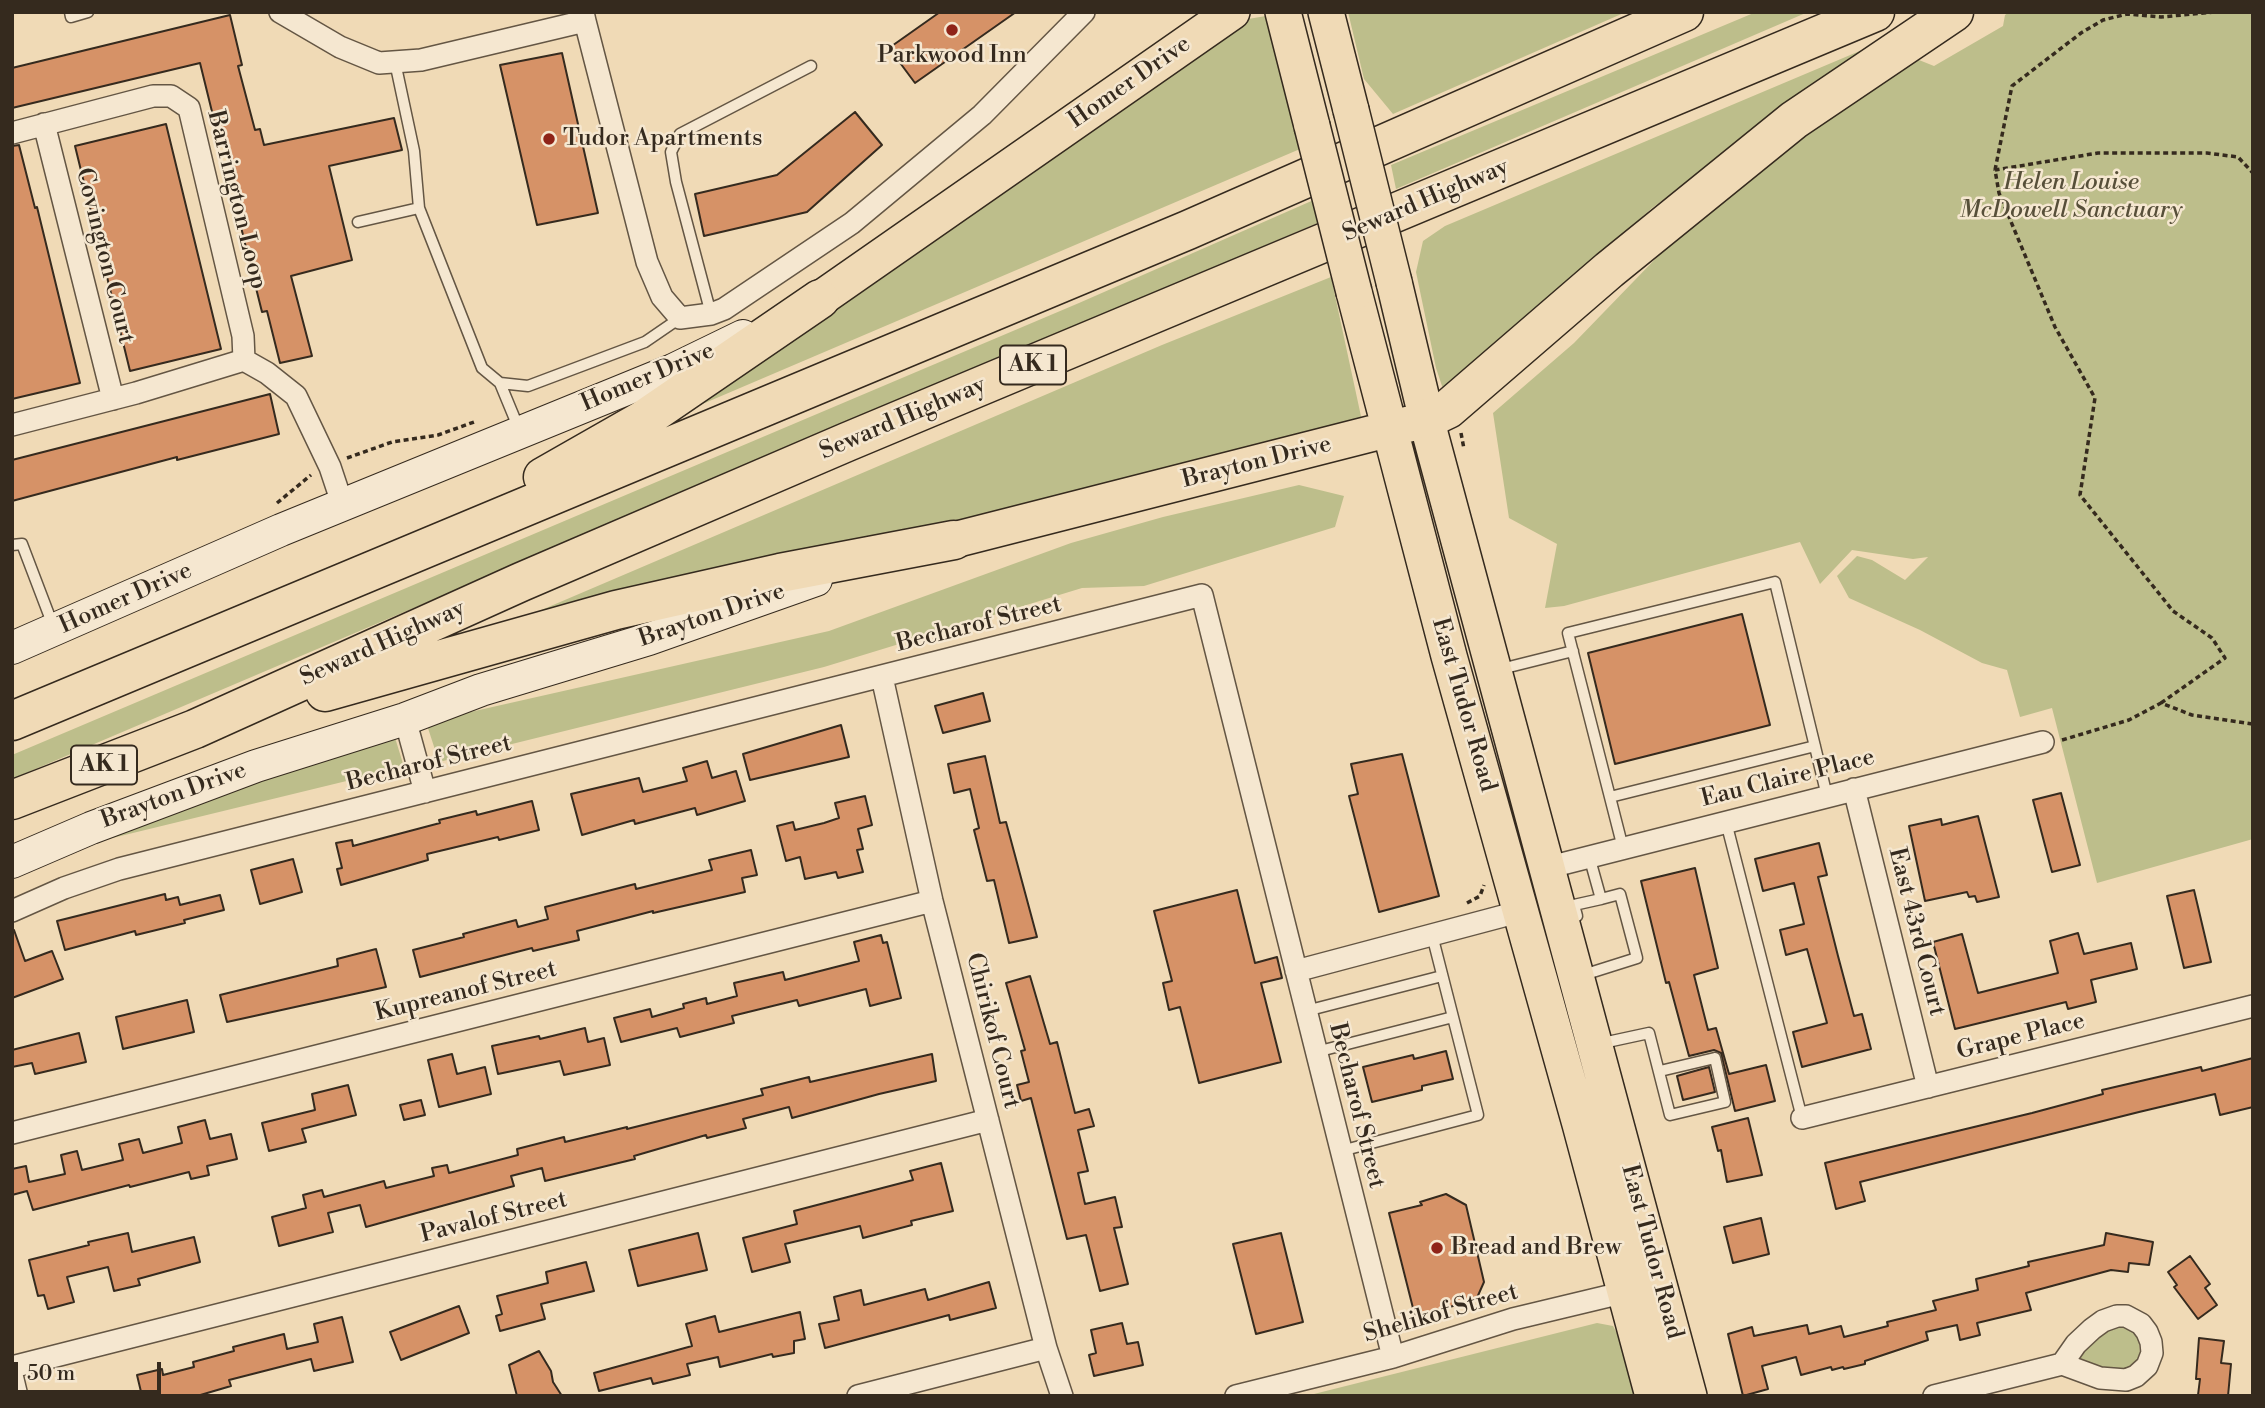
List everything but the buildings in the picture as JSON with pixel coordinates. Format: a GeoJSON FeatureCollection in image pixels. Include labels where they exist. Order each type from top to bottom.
{"type":"FeatureCollection","features":[{"type":"Feature","properties":{"kind":"highway","name":"AK 1"},"geometry":{"type":"LineString","coordinates":[[12,721],[1188,230],[1684,12]]}},
{"type":"Feature","properties":{"kind":"highway","name":"Seward Highway"},"geometry":{"type":"LineString","coordinates":[[12,800],[195,729],[521,582],[810,458],[1875,12]]}},
{"type":"Feature","properties":{"kind":"highway"},"geometry":{"type":"LineString","coordinates":[[1427,419],[1448,409],[1609,270],[1794,120],[1954,12]]}},
{"type":"Feature","properties":{"kind":"highway"},"geometry":{"type":"LineString","coordinates":[[396,561],[643,420],[820,299]]}},
{"type":"Feature","properties":{"kind":"highway"},"geometry":{"type":"LineString","coordinates":[[195,729],[616,610],[780,573],[954,540]]}},
{"type":"Feature","properties":{"kind":"main road","name":"Homer Drive"},"geometry":{"type":"LineString","coordinates":[[12,648],[281,530],[673,370],[820,299],[1232,12]]}},
{"type":"Feature","properties":{"kind":"main road","name":"East Tudor Road"},"geometry":{"type":"LineString","coordinates":[[1283,12],[1388,429],[1627,1292],[1653,1396]]}},
{"type":"Feature","properties":{"kind":"main road","name":"East Tudor Road"},"geometry":{"type":"LineString","coordinates":[[1326,12],[1427,419],[1546,867],[1586,969],[1595,1045],[1689,1396]]}},
{"type":"Feature","properties":{"kind":"main road","name":"Brayton Drive"},"geometry":{"type":"LineString","coordinates":[[12,862],[91,828],[256,766],[405,719],[481,690],[649,639],[805,583],[954,540],[1427,419]]}},
{"type":"Feature","properties":{"kind":"street"},"geometry":{"type":"LineString","coordinates":[[280,12],[340,47],[379,62],[421,60],[584,17]]}},
{"type":"Feature","properties":{"kind":"street","name":"Homer Drive"},"geometry":{"type":"LineString","coordinates":[[584,17],[646,262],[662,298],[680,318],[711,314],[724,309],[852,223],[982,115],[1084,12]]}},
{"type":"Feature","properties":{"kind":"street","name":"Barrington Loop"},"geometry":{"type":"LineString","coordinates":[[12,133],[153,96],[171,96],[189,108],[243,336],[244,360]]}},
{"type":"Feature","properties":{"kind":"street","name":"Covington Court"},"geometry":{"type":"LineString","coordinates":[[44,124],[113,400]]}},
{"type":"Feature","properties":{"kind":"street"},"geometry":{"type":"LineString","coordinates":[[12,425],[113,400],[244,360],[267,373],[296,396],[330,467],[343,506]]}},
{"type":"Feature","properties":{"kind":"street","name":"Becharof Street"},"geometry":{"type":"LineString","coordinates":[[12,911],[64,888],[119,869],[1202,595],[1393,1357]]}},
{"type":"Feature","properties":{"kind":"street","name":"Chirikof Court"},"geometry":{"type":"LineString","coordinates":[[881,677],[932,901],[1046,1348],[1062,1396]]}},
{"type":"Feature","properties":{"kind":"street"},"geometry":{"type":"LineString","coordinates":[[405,719],[425,792]]}},
{"type":"Feature","properties":{"kind":"street","name":"Eau Claire Place"},"geometry":{"type":"LineString","coordinates":[[1546,867],[2043,743]]}},
{"type":"Feature","properties":{"kind":"street","name":"East 43rd Court"},"geometry":{"type":"LineString","coordinates":[[1854,789],[1928,1087]]}},
{"type":"Feature","properties":{"kind":"street","name":"Kupreanof Street"},"geometry":{"type":"LineString","coordinates":[[12,1133],[932,901]]}},
{"type":"Feature","properties":{"kind":"street"},"geometry":{"type":"LineString","coordinates":[[1296,971],[1522,911]]}},
{"type":"Feature","properties":{"kind":"street","name":"Grape Place"},"geometry":{"type":"LineString","coordinates":[[1802,1118],[2253,1006]]}},
{"type":"Feature","properties":{"kind":"street","name":"Pavalof Street"},"geometry":{"type":"LineString","coordinates":[[12,1367],[988,1120]]}},
{"type":"Feature","properties":{"kind":"street","name":"Shelikof Street"},"geometry":{"type":"LineString","coordinates":[[1236,1396],[1393,1357],[1513,1319],[1660,1283]]}},
{"type":"Feature","properties":{"kind":"street"},"geometry":{"type":"LineString","coordinates":[[858,1396],[1046,1348]]}},
{"type":"Feature","properties":{"kind":"street"},"geometry":{"type":"LineString","coordinates":[[1934,1396],[2062,1364]]}},
{"type":"Feature","properties":{"kind":"street"},"geometry":{"type":"LineString","coordinates":[[12,1375],[18,1396]]}},
{"type":"Feature","properties":{"kind":"lane"},"geometry":{"type":"LineString","coordinates":[[70,12],[71,17],[88,12]]}},
{"type":"Feature","properties":{"kind":"lane"},"geometry":{"type":"LineString","coordinates":[[395,62],[414,151],[419,208],[482,368],[500,383],[520,431]]}},
{"type":"Feature","properties":{"kind":"lane"},"geometry":{"type":"LineString","coordinates":[[711,314],[676,182],[671,152],[680,134],[811,66]]}},
{"type":"Feature","properties":{"kind":"lane"},"geometry":{"type":"LineString","coordinates":[[358,222],[419,208]]}},
{"type":"Feature","properties":{"kind":"lane"},"geometry":{"type":"LineString","coordinates":[[500,383],[528,386],[645,342],[680,318]]}},
{"type":"Feature","properties":{"kind":"lane"},"geometry":{"type":"LineString","coordinates":[[12,545],[22,544],[55,630]]}},
{"type":"Feature","properties":{"kind":"lane"},"geometry":{"type":"LineString","coordinates":[[1623,848],[1568,633],[1775,582],[1827,796]]}},
{"type":"Feature","properties":{"kind":"lane"},"geometry":{"type":"LineString","coordinates":[[1493,671],[1573,651]]}},
{"type":"Feature","properties":{"kind":"lane"},"geometry":{"type":"LineString","coordinates":[[1610,797],[1815,746]]}},
{"type":"Feature","properties":{"kind":"lane"},"geometry":{"type":"LineString","coordinates":[[1726,822],[1802,1118]]}},
{"type":"Feature","properties":{"kind":"lane"},"geometry":{"type":"LineString","coordinates":[[1588,856],[1601,899]]}},
{"type":"Feature","properties":{"kind":"lane"},"geometry":{"type":"LineString","coordinates":[[1581,932],[1574,905],[1620,894],[1637,958],[1586,969]]}},
{"type":"Feature","properties":{"kind":"lane"},"geometry":{"type":"LineString","coordinates":[[1341,1151],[1478,1115],[1432,935]]}},
{"type":"Feature","properties":{"kind":"lane"},"geometry":{"type":"LineString","coordinates":[[1306,1011],[1442,976]]}},
{"type":"Feature","properties":{"kind":"lane"},"geometry":{"type":"LineString","coordinates":[[1316,1052],[1453,1017]]}},
{"type":"Feature","properties":{"kind":"lane"},"geometry":{"type":"LineString","coordinates":[[1595,1045],[1649,1033],[1671,1115],[1725,1102],[1715,1058],[1660,1071]]}},
{"type":"Feature","properties":{"kind":"path"},"geometry":{"type":"LineString","coordinates":[[2043,743],[2129,720],[2161,703],[2225,658],[2212,638],[2173,611],[2080,495],[2095,398],[2055,327],[1999,193],[1995,170],[2012,86],[2081,33],[2103,20],[2126,14],[2161,17],[2214,12]]}},
{"type":"Feature","properties":{"kind":"path"},"geometry":{"type":"LineString","coordinates":[[1995,170],[2098,153],[2207,153],[2238,156],[2253,173]]}},
{"type":"Feature","properties":{"kind":"path"},"geometry":{"type":"LineString","coordinates":[[2161,703],[2192,715],[2253,724]]}},
{"type":"Feature","properties":{"kind":"green space"},"geometry":{"type":"Polygon","coordinates":[[[1348,12],[1626,12],[1393,114],[1364,79],[1348,12]]]}},
{"type":"Feature","properties":{"kind":"green space"},"geometry":{"type":"Polygon","coordinates":[[[1756,12],[1808,12],[1396,189],[1391,165],[1756,12]]]}},
{"type":"Feature","properties":{"kind":"green space","name":"Helen Louise McDowell Sanctuary"},"geometry":{"type":"Polygon","coordinates":[[[2009,12],[2253,12],[2253,839],[2097,883],[2052,708],[2020,717],[2007,670],[1982,663],[1920,630],[1849,598],[1837,576],[1857,556],[1872,560],[1905,580],[1928,557],[1913,559],[1852,550],[1820,584],[1800,542],[1564,606],[1545,608],[1557,544],[1509,518],[1493,413],[1574,343],[1663,251],[1787,136],[1914,58],[1934,66],[2003,26],[2005,15],[2009,12]]]}},
{"type":"Feature","properties":{"kind":"green space"},"geometry":{"type":"Polygon","coordinates":[[[1266,16],[1300,149],[658,423],[672,408],[1110,119],[1248,19],[1266,16]]]}},
{"type":"Feature","properties":{"kind":"green space"},"geometry":{"type":"Polygon","coordinates":[[[1900,34],[1783,112],[1652,208],[1461,381],[1443,389],[1416,272],[1423,241],[1445,226],[1900,34]]]}},
{"type":"Feature","properties":{"kind":"green space"},"geometry":{"type":"Polygon","coordinates":[[[1316,199],[1320,222],[12,779],[12,755],[1079,303],[1316,199]]]}},
{"type":"Feature","properties":{"kind":"green space"},"geometry":{"type":"Polygon","coordinates":[[[1331,277],[1362,421],[521,627],[518,620],[1162,345],[1331,277]]]}},
{"type":"Feature","properties":{"kind":"green space"},"geometry":{"type":"Polygon","coordinates":[[[1299,485],[1344,496],[1335,527],[1144,586],[1082,588],[824,667],[439,762],[426,722],[829,631],[1071,543],[1163,517],[1299,485]]]}},
{"type":"Feature","properties":{"kind":"green space"},"geometry":{"type":"Polygon","coordinates":[[[393,731],[404,767],[100,841],[393,731]]]}},
{"type":"Feature","properties":{"kind":"green space"},"geometry":{"type":"Polygon","coordinates":[[[1597,1323],[1613,1326],[1620,1339],[1635,1396],[1306,1396],[1597,1323]]]}},
{"type":"Feature","properties":{"kind":"green space"},"geometry":{"type":"Polygon","coordinates":[[[2121,1326],[2133,1331],[2139,1339],[2140,1353],[2136,1363],[2128,1369],[2109,1370],[2081,1361],[2080,1356],[2101,1334],[2121,1326]]]}},
{"type":"Feature","properties":{"kind":"place","name":"Parkwood Inn"},"geometry":{"type":"Point","coordinates":[952,30]}},
{"type":"Feature","properties":{"kind":"place","name":"Tudor Apartments"},"geometry":{"type":"Point","coordinates":[549,139]}},
{"type":"Feature","properties":{"kind":"place","name":"Bread and Brew"},"geometry":{"type":"Point","coordinates":[1437,1248]}}]}
